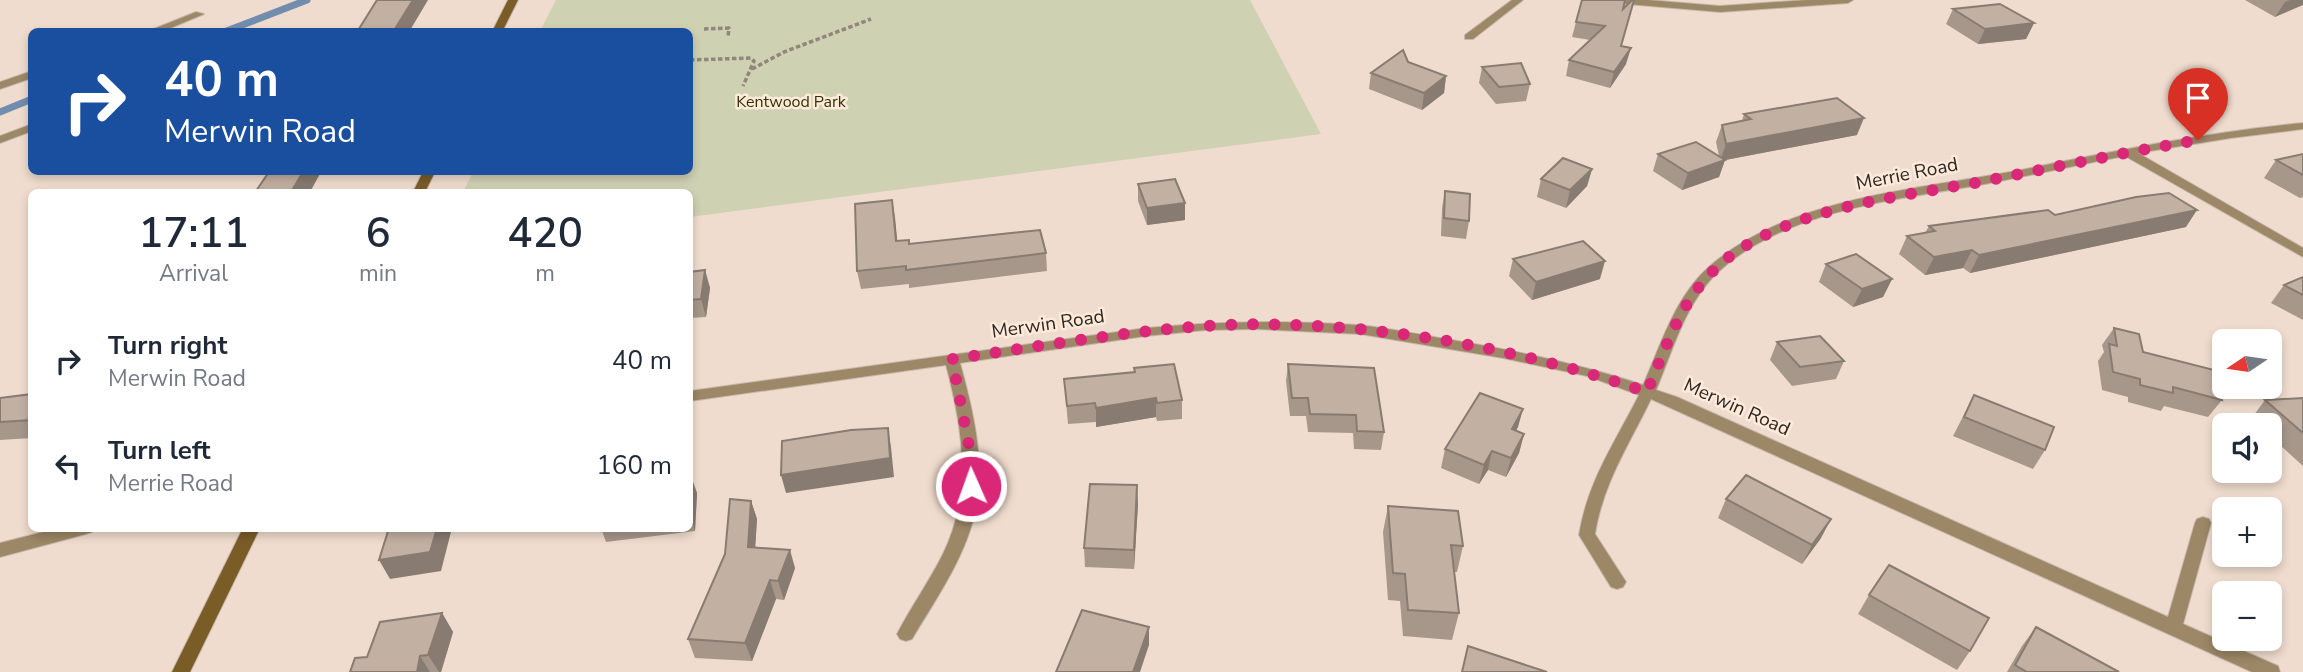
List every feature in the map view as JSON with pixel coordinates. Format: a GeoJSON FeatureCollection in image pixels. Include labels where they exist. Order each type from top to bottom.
{"type":"FeatureCollection","features":[{"type":"Feature","properties":{"kind":"street"},"geometry":{"type":"LineString","coordinates":[[499,28],[513,0]]}},
{"type":"Feature","properties":{"kind":"street"},"geometry":{"type":"LineString","coordinates":[[1469,37],[1518,0]]}},
{"type":"Feature","properties":{"kind":"street"},"geometry":{"type":"LineString","coordinates":[[1615,0],[1720,9],[1849,0]]}},
{"type":"Feature","properties":{"kind":"street"},"geometry":{"type":"LineString","coordinates":[[162,28],[199,14]]}},
{"type":"Feature","properties":{"kind":"street"},"geometry":{"type":"LineString","coordinates":[[0,86],[28,76]]}},
{"type":"Feature","properties":{"kind":"street","name":"Merrie Road"},"geometry":{"type":"LineString","coordinates":[[1617,582],[1587,535],[1594,500],[1647,392],[1677,321],[1700,285],[1714,269],[1755,241],[1786,226],[1846,207],[2127,152],[2246,131],[2303,126]]}},
{"type":"Feature","properties":{"kind":"street"},"geometry":{"type":"LineString","coordinates":[[0,140],[28,129]]}},
{"type":"Feature","properties":{"kind":"street"},"geometry":{"type":"LineString","coordinates":[[2127,152],[2303,253]]}},
{"type":"Feature","properties":{"kind":"street","name":"Merwin Road"},"geometry":{"type":"LineString","coordinates":[[693,396],[1206,326],[1308,326],[1406,335],[1590,373],[1647,392],[1739,430],[2271,672]]}},
{"type":"Feature","properties":{"kind":"street"},"geometry":{"type":"LineString","coordinates":[[906,634],[939,577],[964,524],[971,486],[970,451],[952,359]]}},
{"type":"Feature","properties":{"kind":"street"},"geometry":{"type":"LineString","coordinates":[[2174,626],[2203,523]]}},
{"type":"Feature","properties":{"kind":"street"},"geometry":{"type":"LineString","coordinates":[[0,550],[70,532]]}},
{"type":"Feature","properties":{"kind":"street"},"geometry":{"type":"LineString","coordinates":[[181,672],[250,532]]}},
{"type":"Feature","properties":{"kind":"path"},"geometry":{"type":"LineString","coordinates":[[752,69],[793,48],[871,19]]}},
{"type":"Feature","properties":{"kind":"path"},"geometry":{"type":"LineString","coordinates":[[704,29],[729,28],[728,37]]}},
{"type":"Feature","properties":{"kind":"path"},"geometry":{"type":"LineString","coordinates":[[693,60],[745,57],[754,61],[743,86]]}},
{"type":"Feature","properties":{"kind":"green space","name":"Kentwood Park"},"geometry":{"type":"Polygon","coordinates":[[[556,0],[1250,0],[1321,134],[693,217],[693,189],[464,189],[472,175],[693,175],[693,28],[542,28],[556,0]]]}},
{"type":"Feature","properties":{"kind":"building"},"geometry":{"type":"Polygon","coordinates":[[[377,0],[413,0],[396,28],[360,28],[377,0]]]}},
{"type":"Feature","properties":{"kind":"building"},"geometry":{"type":"Polygon","coordinates":[[[1582,0],[1625,0],[1623,9],[1634,0],[1621,46],[1631,48],[1614,72],[1569,60],[1605,26],[1576,22],[1582,0]]]}},
{"type":"Feature","properties":{"kind":"building"},"geometry":{"type":"Polygon","coordinates":[[[2000,4],[2034,23],[1985,29],[1953,9],[2000,4]]]}},
{"type":"Feature","properties":{"kind":"building"},"geometry":{"type":"Polygon","coordinates":[[[1403,50],[1408,62],[1446,76],[1424,93],[1371,73],[1403,50]]]}},
{"type":"Feature","properties":{"kind":"building"},"geometry":{"type":"Polygon","coordinates":[[[1521,63],[1530,84],[1499,87],[1482,67],[1521,63]]]}},
{"type":"Feature","properties":{"kind":"building"},"geometry":{"type":"Polygon","coordinates":[[[1837,98],[1864,118],[1726,144],[1722,125],[1751,119],[1744,114],[1837,98]]]}},
{"type":"Feature","properties":{"kind":"building"},"geometry":{"type":"Polygon","coordinates":[[[1696,142],[1725,160],[1688,173],[1658,154],[1696,142]]]}},
{"type":"Feature","properties":{"kind":"building"},"geometry":{"type":"Polygon","coordinates":[[[2303,154],[2303,175],[2276,160],[2303,154]]]}},
{"type":"Feature","properties":{"kind":"building"},"geometry":{"type":"Polygon","coordinates":[[[1563,158],[1592,169],[1570,190],[1541,179],[1563,158]]]}},
{"type":"Feature","properties":{"kind":"building"},"geometry":{"type":"Polygon","coordinates":[[[267,175],[301,175],[293,189],[257,189],[267,175]]]}},
{"type":"Feature","properties":{"kind":"building"},"geometry":{"type":"Polygon","coordinates":[[[1175,179],[1185,203],[1147,208],[1138,184],[1175,179]]]}},
{"type":"Feature","properties":{"kind":"building"},"geometry":{"type":"Polygon","coordinates":[[[1445,191],[1470,194],[1469,221],[1444,218],[1445,191]]]}},
{"type":"Feature","properties":{"kind":"building"},"geometry":{"type":"Polygon","coordinates":[[[2169,193],[2197,210],[1979,255],[1972,250],[1934,257],[1907,236],[1935,231],[1929,226],[2048,210],[2055,215],[2136,197],[2169,193]]]}},
{"type":"Feature","properties":{"kind":"building"},"geometry":{"type":"Polygon","coordinates":[[[892,200],[896,241],[909,240],[909,244],[1040,230],[1046,253],[906,270],[906,266],[857,271],[855,204],[892,200]]]}},
{"type":"Feature","properties":{"kind":"building"},"geometry":{"type":"Polygon","coordinates":[[[1583,241],[1605,261],[1536,282],[1513,259],[1583,241]]]}},
{"type":"Feature","properties":{"kind":"building"},"geometry":{"type":"Polygon","coordinates":[[[1856,254],[1892,279],[1862,289],[1826,264],[1856,254]]]}},
{"type":"Feature","properties":{"kind":"building"},"geometry":{"type":"Polygon","coordinates":[[[705,270],[701,299],[693,300],[693,272],[705,270]]]}},
{"type":"Feature","properties":{"kind":"building"},"geometry":{"type":"Polygon","coordinates":[[[2303,277],[2303,295],[2284,285],[2303,277]]]}},
{"type":"Feature","properties":{"kind":"building"},"geometry":{"type":"Polygon","coordinates":[[[2114,328],[2139,334],[2143,352],[2212,369],[2212,397],[2173,387],[2173,393],[2140,385],[2140,379],[2113,372],[2109,344],[2117,346],[2114,328]]]}},
{"type":"Feature","properties":{"kind":"building"},"geometry":{"type":"Polygon","coordinates":[[[1820,336],[1844,361],[1800,367],[1777,342],[1820,336]]]}},
{"type":"Feature","properties":{"kind":"building"},"geometry":{"type":"Polygon","coordinates":[[[1174,364],[1182,400],[1157,403],[1156,398],[1096,408],[1095,403],[1067,406],[1064,379],[1135,372],[1134,368],[1174,364]]]}},
{"type":"Feature","properties":{"kind":"building"},"geometry":{"type":"Polygon","coordinates":[[[1288,364],[1374,368],[1384,432],[1357,431],[1356,415],[1310,414],[1308,398],[1292,398],[1288,364]]]}},
{"type":"Feature","properties":{"kind":"building"},"geometry":{"type":"Polygon","coordinates":[[[1480,393],[1523,409],[1512,429],[1524,434],[1511,458],[1492,451],[1484,465],[1445,449],[1480,393]]]}},
{"type":"Feature","properties":{"kind":"building"},"geometry":{"type":"Polygon","coordinates":[[[28,394],[28,420],[0,422],[0,398],[28,394]]]}},
{"type":"Feature","properties":{"kind":"building"},"geometry":{"type":"Polygon","coordinates":[[[1974,395],[2054,427],[2045,450],[1964,417],[1974,395]]]}},
{"type":"Feature","properties":{"kind":"building"},"geometry":{"type":"Polygon","coordinates":[[[2303,398],[2303,433],[2282,413],[2265,400],[2303,398]]]}},
{"type":"Feature","properties":{"kind":"building"},"geometry":{"type":"Polygon","coordinates":[[[888,428],[890,458],[781,475],[782,441],[851,430],[888,428]]]}},
{"type":"Feature","properties":{"kind":"building"},"geometry":{"type":"Polygon","coordinates":[[[1746,475],[1831,519],[1812,545],[1726,499],[1746,475]]]}},
{"type":"Feature","properties":{"kind":"building"},"geometry":{"type":"Polygon","coordinates":[[[1090,484],[1137,485],[1134,550],[1084,548],[1090,484]]]}},
{"type":"Feature","properties":{"kind":"building"},"geometry":{"type":"Polygon","coordinates":[[[730,499],[751,501],[748,547],[790,550],[778,581],[770,580],[745,643],[688,639],[725,554],[730,499]]]}},
{"type":"Feature","properties":{"kind":"building"},"geometry":{"type":"Polygon","coordinates":[[[1388,506],[1458,511],[1463,546],[1451,545],[1459,613],[1408,610],[1405,574],[1393,573],[1388,506]]]}},
{"type":"Feature","properties":{"kind":"building"},"geometry":{"type":"Polygon","coordinates":[[[388,532],[436,532],[430,552],[379,560],[388,532]]]}},
{"type":"Feature","properties":{"kind":"building"},"geometry":{"type":"Polygon","coordinates":[[[1889,565],[1989,618],[1970,651],[1869,595],[1889,565]]]}},
{"type":"Feature","properties":{"kind":"building"},"geometry":{"type":"Polygon","coordinates":[[[1082,610],[1149,627],[1133,672],[1056,672],[1082,610]]]}},
{"type":"Feature","properties":{"kind":"building"},"geometry":{"type":"Polygon","coordinates":[[[442,613],[428,655],[420,656],[417,672],[350,672],[355,658],[367,657],[380,622],[442,613]]]}},
{"type":"Feature","properties":{"kind":"building"},"geometry":{"type":"Polygon","coordinates":[[[2036,627],[2119,672],[2027,672],[2015,665],[2036,627]]]}},
{"type":"Feature","properties":{"kind":"building"},"geometry":{"type":"Polygon","coordinates":[[[1468,646],[1547,672],[1462,672],[1468,646]]]}},
{"type":"Feature","properties":{"kind":"waterway"},"geometry":{"type":"LineString","coordinates":[[234,28],[307,0]]}},
{"type":"Feature","properties":{"kind":"waterway"},"geometry":{"type":"LineString","coordinates":[[0,112],[28,101]]}},
{"type":"Feature","properties":{"kind":"route"},"geometry":{"type":"LineString","coordinates":[[971,486],[970,451],[952,359],[1087,339],[1206,326],[1308,326],[1406,335],[1503,353],[1590,373],[1647,392],[1677,321],[1700,285],[1714,269],[1732,256],[1786,226],[1846,207],[2198,140]]}}]}
